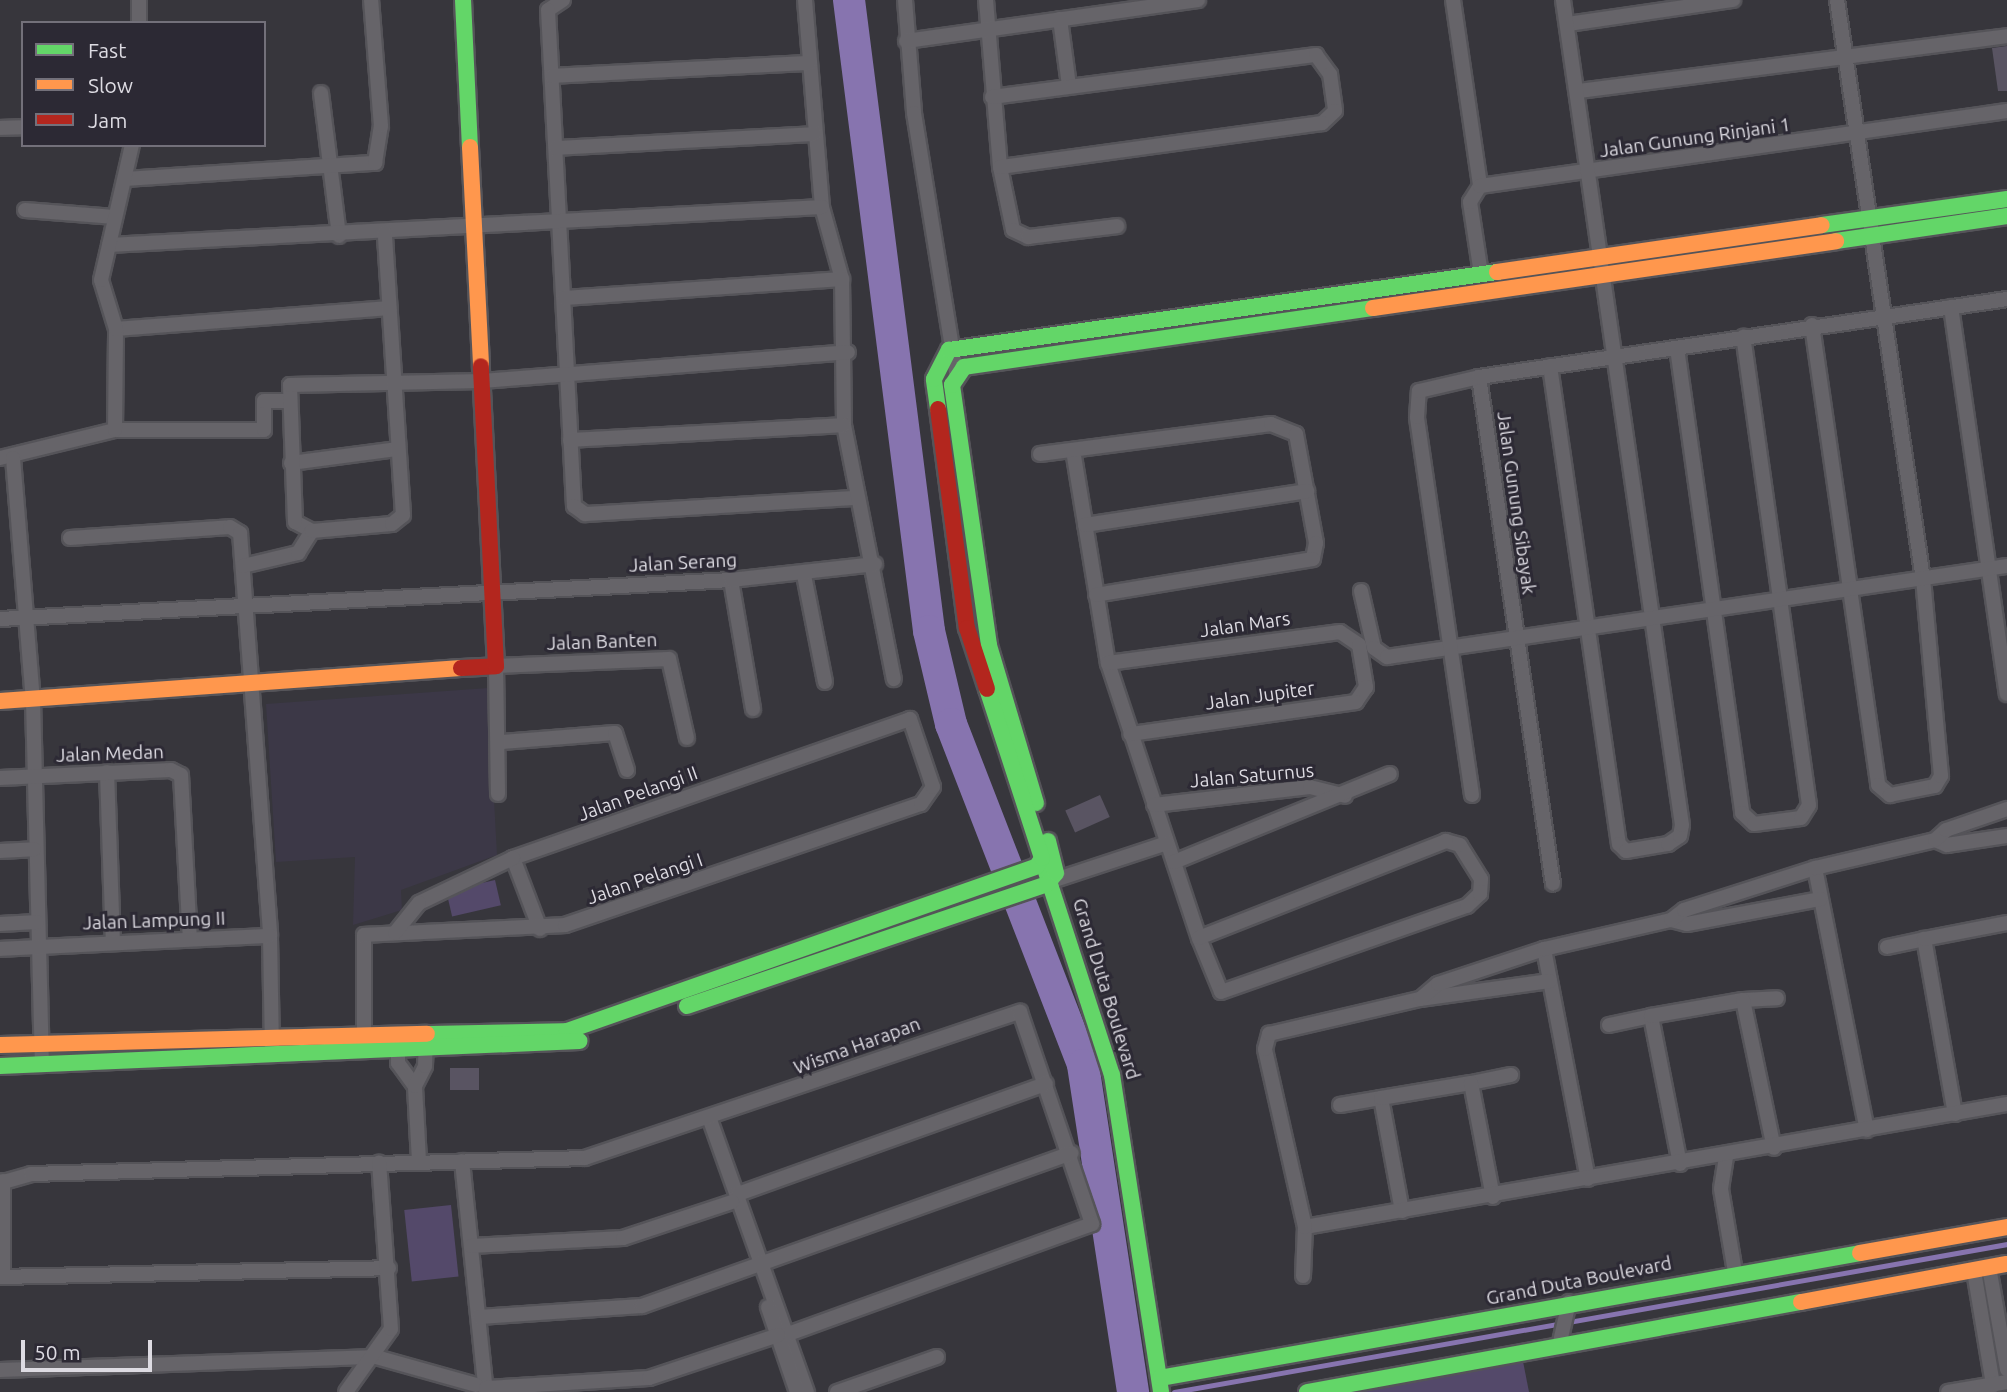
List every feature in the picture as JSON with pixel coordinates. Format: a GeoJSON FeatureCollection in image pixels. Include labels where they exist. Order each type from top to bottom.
{"type":"FeatureCollection","features":[{"type":"Feature","properties":{"kind":"main road"},"geometry":{"type":"LineString","coordinates":[[0,701],[254,686],[496,666],[463,0]]}},
{"type":"Feature","properties":{"kind":"main road"},"geometry":{"type":"LineString","coordinates":[[0,1066],[272,1049],[398,1044],[573,1043],[1050,882],[1055,866],[989,645],[952,385],[956,373],[971,366],[1871,218],[2007,199]]}},
{"type":"Feature","properties":{"kind":"main road"},"geometry":{"type":"LineString","coordinates":[[949,350],[1481,274],[1603,264],[1872,235],[2007,216]]}},
{"type":"Feature","properties":{"kind":"main road","name":"Grand Duta Boulevard"},"geometry":{"type":"LineString","coordinates":[[949,350],[934,379],[967,628],[1039,865],[1050,882],[1112,1075],[1161,1387],[1567,1308],[1735,1272],[2007,1227]]}},
{"type":"Feature","properties":{"kind":"main road"},"geometry":{"type":"LineString","coordinates":[[426,1044],[583,1027],[975,890],[1039,865]]}},
{"type":"Feature","properties":{"kind":"main road"},"geometry":{"type":"LineString","coordinates":[[0,1045],[272,1049],[364,1038],[398,1044]]}},
{"type":"Feature","properties":{"kind":"main road"},"geometry":{"type":"LineString","coordinates":[[1307,1392],[1561,1337],[2007,1264]]}},
{"type":"Feature","properties":{"kind":"street"},"geometry":{"type":"LineString","coordinates":[[139,0],[139,21]]}},
{"type":"Feature","properties":{"kind":"street"},"geometry":{"type":"LineString","coordinates":[[125,178],[329,164],[372,164],[380,157],[371,0]]}},
{"type":"Feature","properties":{"kind":"street"},"geometry":{"type":"LineString","coordinates":[[563,0],[548,6],[573,503],[585,514],[855,498]]}},
{"type":"Feature","properties":{"kind":"street"},"geometry":{"type":"LineString","coordinates":[[805,0],[822,207],[842,279],[848,352],[844,425],[855,498],[875,565],[894,679]]}},
{"type":"Feature","properties":{"kind":"street"},"geometry":{"type":"LineString","coordinates":[[905,0],[906,41],[949,350],[956,373]]}},
{"type":"Feature","properties":{"kind":"street"},"geometry":{"type":"LineString","coordinates":[[985,0],[992,97],[1007,216],[1019,235],[1116,226]]}},
{"type":"Feature","properties":{"kind":"street"},"geometry":{"type":"LineString","coordinates":[[906,41],[1198,0]]}},
{"type":"Feature","properties":{"kind":"street"},"geometry":{"type":"LineString","coordinates":[[1453,0],[1480,186],[1470,202],[1481,274]]}},
{"type":"Feature","properties":{"kind":"street"},"geometry":{"type":"LineString","coordinates":[[1550,366],[1619,844],[1631,851],[1668,844],[1682,831],[1579,91],[1563,0]]}},
{"type":"Feature","properties":{"kind":"street"},"geometry":{"type":"LineString","coordinates":[[1568,24],[1733,0]]}},
{"type":"Feature","properties":{"kind":"street"},"geometry":{"type":"LineString","coordinates":[[1812,325],[1878,785],[1890,795],[1935,786],[1941,776],[1923,579],[1872,235],[1861,133],[1837,0]]}},
{"type":"Feature","properties":{"kind":"street"},"geometry":{"type":"LineString","coordinates":[[1060,19],[1069,86]]}},
{"type":"Feature","properties":{"kind":"street"},"geometry":{"type":"LineString","coordinates":[[1579,91],[2007,36]]}},
{"type":"Feature","properties":{"kind":"street"},"geometry":{"type":"LineString","coordinates":[[992,97],[1315,55],[1330,74],[1334,116],[1322,123],[1000,167]]}},
{"type":"Feature","properties":{"kind":"street"},"geometry":{"type":"LineString","coordinates":[[552,76],[810,62]]}},
{"type":"Feature","properties":{"kind":"street"},"geometry":{"type":"LineString","coordinates":[[321,93],[339,236]]}},
{"type":"Feature","properties":{"kind":"street","name":"Jalan Gunung Rinjani 1"},"geometry":{"type":"LineString","coordinates":[[1480,186],[2007,111]]}},
{"type":"Feature","properties":{"kind":"street"},"geometry":{"type":"LineString","coordinates":[[0,128],[21,127]]}},
{"type":"Feature","properties":{"kind":"street"},"geometry":{"type":"LineString","coordinates":[[556,148],[815,134]]}},
{"type":"Feature","properties":{"kind":"street"},"geometry":{"type":"LineString","coordinates":[[115,430],[116,329],[101,289],[132,147]]}},
{"type":"Feature","properties":{"kind":"street"},"geometry":{"type":"LineString","coordinates":[[109,245],[339,236],[822,207]]}},
{"type":"Feature","properties":{"kind":"street"},"geometry":{"type":"LineString","coordinates":[[24,210],[115,217]]}},
{"type":"Feature","properties":{"kind":"street"},"geometry":{"type":"LineString","coordinates":[[385,233],[390,308],[394,384],[398,449],[401,519],[312,531],[295,522],[288,401],[290,385],[394,384],[482,382],[848,352]]}},
{"type":"Feature","properties":{"kind":"street"},"geometry":{"type":"LineString","coordinates":[[564,299],[842,279]]}},
{"type":"Feature","properties":{"kind":"street"},"geometry":{"type":"LineString","coordinates":[[1472,795],[1417,397],[1432,384],[1812,325],[2007,299]]}},
{"type":"Feature","properties":{"kind":"street"},"geometry":{"type":"LineString","coordinates":[[1951,307],[1986,569],[2007,694]]}},
{"type":"Feature","properties":{"kind":"street"},"geometry":{"type":"LineString","coordinates":[[116,329],[390,308]]}},
{"type":"Feature","properties":{"kind":"street"},"geometry":{"type":"LineString","coordinates":[[1677,348],[1742,813],[1754,824],[1801,818],[1809,805],[1743,337]]}},
{"type":"Feature","properties":{"kind":"street","name":"Jalan Gunung Sibayak"},"geometry":{"type":"LineString","coordinates":[[1479,377],[1553,884]]}},
{"type":"Feature","properties":{"kind":"street"},"geometry":{"type":"LineString","coordinates":[[42,1064],[40,945],[34,849],[33,699],[28,618],[7,458],[115,430],[265,430],[264,401],[288,401]]}},
{"type":"Feature","properties":{"kind":"street"},"geometry":{"type":"LineString","coordinates":[[570,440],[844,425]]}},
{"type":"Feature","properties":{"kind":"street"},"geometry":{"type":"LineString","coordinates":[[1040,454],[1283,425],[1299,443],[1317,549],[1309,561],[1096,594]]}},
{"type":"Feature","properties":{"kind":"street"},"geometry":{"type":"LineString","coordinates":[[291,463],[398,449]]}},
{"type":"Feature","properties":{"kind":"street"},"geometry":{"type":"LineString","coordinates":[[1073,450],[1108,663],[1130,734],[1199,938],[1217,986],[1229,993],[1472,904],[1481,879],[1460,845],[1446,841],[1199,938]]}},
{"type":"Feature","properties":{"kind":"street"},"geometry":{"type":"LineString","coordinates":[[1085,525],[1307,491]]}},
{"type":"Feature","properties":{"kind":"street"},"geometry":{"type":"LineString","coordinates":[[70,538],[235,527],[243,566],[244,605],[254,686],[270,936],[272,1049]]}},
{"type":"Feature","properties":{"kind":"street"},"geometry":{"type":"LineString","coordinates":[[243,566],[298,554],[312,531]]}},
{"type":"Feature","properties":{"kind":"street","name":"Jalan Serang"},"geometry":{"type":"LineString","coordinates":[[0,619],[732,580],[804,575],[875,565]]}},
{"type":"Feature","properties":{"kind":"street"},"geometry":{"type":"LineString","coordinates":[[1361,591],[1374,648],[1381,656],[2007,566]]}},
{"type":"Feature","properties":{"kind":"street"},"geometry":{"type":"LineString","coordinates":[[804,575],[825,682]]}},
{"type":"Feature","properties":{"kind":"street"},"geometry":{"type":"LineString","coordinates":[[732,580],[753,709]]}},
{"type":"Feature","properties":{"kind":"street","name":"Jalan Mars"},"geometry":{"type":"LineString","coordinates":[[1108,663],[1346,632],[1356,639],[1362,666]]}},
{"type":"Feature","properties":{"kind":"street","name":"Jalan Banten"},"geometry":{"type":"LineString","coordinates":[[496,666],[669,659],[687,738]]}},
{"type":"Feature","properties":{"kind":"street"},"geometry":{"type":"LineString","coordinates":[[496,666],[502,742],[498,794]]}},
{"type":"Feature","properties":{"kind":"street","name":"Jalan Jupiter"},"geometry":{"type":"LineString","coordinates":[[1130,734],[1356,702],[1365,692],[1362,666]]}},
{"type":"Feature","properties":{"kind":"street","name":"Jalan Pelangi I"},"geometry":{"type":"LineString","coordinates":[[364,1038],[364,935],[540,929],[602,914],[926,802],[933,787],[910,719]]}},
{"type":"Feature","properties":{"kind":"street","name":"Jalan Pelangi II"},"geometry":{"type":"LineString","coordinates":[[395,933],[419,903],[513,858],[910,719]]}},
{"type":"Feature","properties":{"kind":"street"},"geometry":{"type":"LineString","coordinates":[[502,742],[615,733],[627,770]]}},
{"type":"Feature","properties":{"kind":"street","name":"Jalan Medan"},"geometry":{"type":"LineString","coordinates":[[0,778],[171,770],[184,779],[190,939]]}},
{"type":"Feature","properties":{"kind":"street"},"geometry":{"type":"LineString","coordinates":[[107,772],[113,943]]}},
{"type":"Feature","properties":{"kind":"street"},"geometry":{"type":"LineString","coordinates":[[1174,862],[1345,796],[1390,774]]}},
{"type":"Feature","properties":{"kind":"street","name":"Jalan Saturnus"},"geometry":{"type":"LineString","coordinates":[[1154,804],[1310,787],[1345,796]]}},
{"type":"Feature","properties":{"kind":"street"},"geometry":{"type":"LineString","coordinates":[[1935,840],[1946,830],[2007,809]]}},
{"type":"Feature","properties":{"kind":"street"},"geometry":{"type":"LineString","coordinates":[[1420,999],[1438,984],[1545,950],[1671,920],[1684,910],[1815,868],[1935,840],[1959,845],[2007,836]]}},
{"type":"Feature","properties":{"kind":"street"},"geometry":{"type":"LineString","coordinates":[[1050,882],[1167,843]]}},
{"type":"Feature","properties":{"kind":"street"},"geometry":{"type":"LineString","coordinates":[[0,851],[34,849]]}},
{"type":"Feature","properties":{"kind":"street"},"geometry":{"type":"LineString","coordinates":[[513,858],[540,929]]}},
{"type":"Feature","properties":{"kind":"street"},"geometry":{"type":"LineString","coordinates":[[1815,868],[1867,1130]]}},
{"type":"Feature","properties":{"kind":"street"},"geometry":{"type":"LineString","coordinates":[[1671,920],[1687,924],[1821,899]]}},
{"type":"Feature","properties":{"kind":"street"},"geometry":{"type":"LineString","coordinates":[[0,924],[37,922]]}},
{"type":"Feature","properties":{"kind":"street"},"geometry":{"type":"LineString","coordinates":[[1887,947],[2007,923]]}},
{"type":"Feature","properties":{"kind":"street","name":"Jalan Lampung II"},"geometry":{"type":"LineString","coordinates":[[0,949],[270,936]]}},
{"type":"Feature","properties":{"kind":"street"},"geometry":{"type":"LineString","coordinates":[[1924,939],[1955,1114]]}},
{"type":"Feature","properties":{"kind":"street"},"geometry":{"type":"LineString","coordinates":[[1545,950],[1588,1179]]}},
{"type":"Feature","properties":{"kind":"street"},"geometry":{"type":"LineString","coordinates":[[1303,1276],[1305,1227],[1265,1040],[1283,1028],[1420,999],[1550,981]]}},
{"type":"Feature","properties":{"kind":"street"},"geometry":{"type":"LineString","coordinates":[[1609,1025],[1743,1000],[1777,998]]}},
{"type":"Feature","properties":{"kind":"street"},"geometry":{"type":"LineString","coordinates":[[1743,1000],[1774,1148]]}},
{"type":"Feature","properties":{"kind":"street","name":"Wisma Harapan"},"geometry":{"type":"LineString","coordinates":[[0,1370],[376,1357],[483,1388],[649,1378],[1088,1227],[1093,1216],[1023,1016],[1014,1011],[707,1121],[585,1158],[32,1174],[1,1182]]}},
{"type":"Feature","properties":{"kind":"street"},"geometry":{"type":"LineString","coordinates":[[1651,1016],[1680,1164]]}},
{"type":"Feature","properties":{"kind":"street"},"geometry":{"type":"LineString","coordinates":[[398,1044],[400,1068],[415,1086]]}},
{"type":"Feature","properties":{"kind":"street"},"geometry":{"type":"LineString","coordinates":[[419,1161],[415,1086],[426,1044]]}},
{"type":"Feature","properties":{"kind":"street"},"geometry":{"type":"LineString","coordinates":[[1340,1105],[1511,1075]]}},
{"type":"Feature","properties":{"kind":"street"},"geometry":{"type":"LineString","coordinates":[[1471,1083],[1493,1197]]}},
{"type":"Feature","properties":{"kind":"street"},"geometry":{"type":"LineString","coordinates":[[471,1247],[623,1238],[1046,1084]]}},
{"type":"Feature","properties":{"kind":"street"},"geometry":{"type":"LineString","coordinates":[[1381,1098],[1402,1212]]}},
{"type":"Feature","properties":{"kind":"street"},"geometry":{"type":"LineString","coordinates":[[1305,1227],[1726,1157],[2007,1104]]}},
{"type":"Feature","properties":{"kind":"street"},"geometry":{"type":"LineString","coordinates":[[707,1121],[783,1334],[807,1392]]}},
{"type":"Feature","properties":{"kind":"street"},"geometry":{"type":"LineString","coordinates":[[479,1317],[633,1308],[1072,1153]]}},
{"type":"Feature","properties":{"kind":"street"},"geometry":{"type":"LineString","coordinates":[[1726,1157],[1721,1189],[1735,1272]]}},
{"type":"Feature","properties":{"kind":"street"},"geometry":{"type":"LineString","coordinates":[[462,1161],[479,1317],[483,1388]]}},
{"type":"Feature","properties":{"kind":"street"},"geometry":{"type":"LineString","coordinates":[[346,1392],[376,1357],[393,1322],[379,1163]]}},
{"type":"Feature","properties":{"kind":"street"},"geometry":{"type":"LineString","coordinates":[[1,1182],[1,1277],[389,1268]]}},
{"type":"Feature","properties":{"kind":"street"},"geometry":{"type":"LineString","coordinates":[[1981,1269],[2007,1369]]}},
{"type":"Feature","properties":{"kind":"street"},"geometry":{"type":"LineString","coordinates":[[1954,1391],[2000,1384],[1981,1269]]}},
{"type":"Feature","properties":{"kind":"street"},"geometry":{"type":"LineString","coordinates":[[1561,1337],[1567,1308]]}},
{"type":"Feature","properties":{"kind":"street"},"geometry":{"type":"LineString","coordinates":[[783,1334],[797,1392]]}},
{"type":"Feature","properties":{"kind":"street"},"geometry":{"type":"LineString","coordinates":[[837,1392],[937,1357]]}},
{"type":"Feature","properties":{"kind":"shaded area"},"geometry":{"type":"Polygon","coordinates":[[[488,688],[497,855],[401,890],[402,910],[353,925],[355,857],[276,862],[266,704],[488,688]]]}},
{"type":"Feature","properties":{"kind":"shaded area"},"geometry":{"type":"Polygon","coordinates":[[[495,880],[501,905],[452,917],[446,891],[495,880]]]}},
{"type":"Feature","properties":{"kind":"shaded area"},"geometry":{"type":"Polygon","coordinates":[[[451,1205],[459,1277],[412,1282],[404,1210],[451,1205]]]}},
{"type":"Feature","properties":{"kind":"shaded area"},"geometry":{"type":"Polygon","coordinates":[[[1521,1351],[1529,1392],[1302,1392],[1521,1351]]]}},
{"type":"Feature","properties":{"kind":"building"},"geometry":{"type":"Polygon","coordinates":[[[2007,46],[2007,91],[1998,91],[1992,48],[2007,46]]]}},
{"type":"Feature","properties":{"kind":"building"},"geometry":{"type":"Polygon","coordinates":[[[1100,795],[1110,817],[1075,832],[1065,810],[1100,795]]]}},
{"type":"Feature","properties":{"kind":"building"},"geometry":{"type":"Polygon","coordinates":[[[450,1068],[479,1068],[479,1090],[450,1090],[450,1068]]]}},
{"type":"Feature","properties":{"kind":"waterway"},"geometry":{"type":"LineString","coordinates":[[849,0],[929,631],[951,724],[1083,1065],[1133,1392]]}},
{"type":"Feature","properties":{"kind":"waterway"},"geometry":{"type":"LineString","coordinates":[[1174,1392],[2007,1244]]}},
{"type":"Feature","properties":{"kind":"traffic: fast"},"geometry":{"type":"LineString","coordinates":[[463,0],[470,147]]}},
{"type":"Feature","properties":{"kind":"traffic: fast"},"geometry":{"type":"LineString","coordinates":[[1822,225],[2007,199]]}},
{"type":"Feature","properties":{"kind":"traffic: fast"},"geometry":{"type":"LineString","coordinates":[[1836,241],[2007,216]]}},
{"type":"Feature","properties":{"kind":"traffic: fast"},"geometry":{"type":"LineString","coordinates":[[938,409],[934,379],[949,350],[1497,272]]}},
{"type":"Feature","properties":{"kind":"traffic: fast"},"geometry":{"type":"LineString","coordinates":[[1036,803],[989,645],[952,385],[964,367],[1373,308]]}},
{"type":"Feature","properties":{"kind":"traffic: fast"},"geometry":{"type":"LineString","coordinates":[[427,1034],[567,1031],[1037,866],[1042,858],[987,689]]}},
{"type":"Feature","properties":{"kind":"traffic: fast"},"geometry":{"type":"LineString","coordinates":[[687,1006],[1047,884],[1056,873],[1048,841]]}},
{"type":"Feature","properties":{"kind":"traffic: fast"},"geometry":{"type":"LineString","coordinates":[[1046,872],[1112,1075],[1161,1392]]}},
{"type":"Feature","properties":{"kind":"traffic: fast"},"geometry":{"type":"LineString","coordinates":[[0,1066],[579,1041]]}},
{"type":"Feature","properties":{"kind":"traffic: fast"},"geometry":{"type":"LineString","coordinates":[[1160,1378],[1860,1253]]}},
{"type":"Feature","properties":{"kind":"traffic: fast"},"geometry":{"type":"LineString","coordinates":[[1307,1392],[1801,1302]]}},
{"type":"Feature","properties":{"kind":"traffic: slow"},"geometry":{"type":"LineString","coordinates":[[470,147],[481,366]]}},
{"type":"Feature","properties":{"kind":"traffic: slow"},"geometry":{"type":"LineString","coordinates":[[1497,272],[1822,225]]}},
{"type":"Feature","properties":{"kind":"traffic: slow"},"geometry":{"type":"LineString","coordinates":[[1373,308],[1836,241]]}},
{"type":"Feature","properties":{"kind":"traffic: slow"},"geometry":{"type":"LineString","coordinates":[[0,701],[461,668]]}},
{"type":"Feature","properties":{"kind":"traffic: slow"},"geometry":{"type":"LineString","coordinates":[[0,1045],[427,1034]]}},
{"type":"Feature","properties":{"kind":"traffic: slow"},"geometry":{"type":"LineString","coordinates":[[1860,1253],[2007,1227]]}},
{"type":"Feature","properties":{"kind":"traffic: slow"},"geometry":{"type":"LineString","coordinates":[[1801,1302],[2007,1264]]}},
{"type":"Feature","properties":{"kind":"traffic: jam"},"geometry":{"type":"LineString","coordinates":[[461,668],[496,666],[481,366]]}},
{"type":"Feature","properties":{"kind":"traffic: jam"},"geometry":{"type":"LineString","coordinates":[[938,409],[967,628],[987,689]]}}]}
